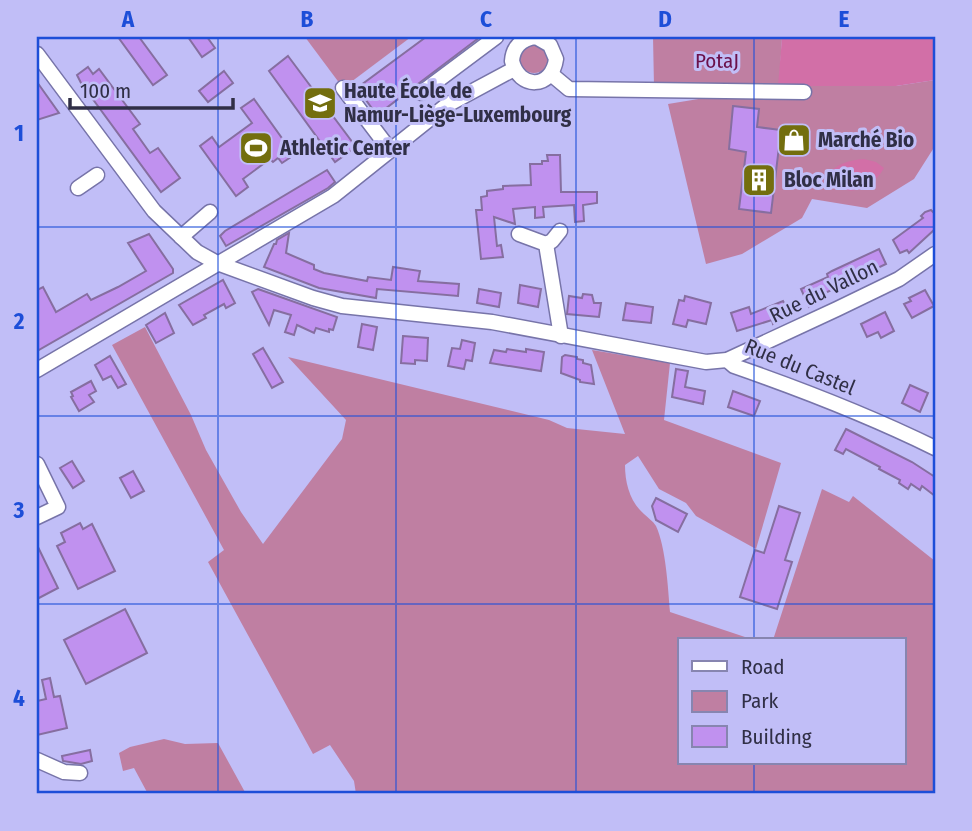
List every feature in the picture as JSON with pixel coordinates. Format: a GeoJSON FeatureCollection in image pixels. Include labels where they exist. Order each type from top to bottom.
{"type":"FeatureCollection","features":[{"type":"Feature","properties":{"kind":"street"},"geometry":{"type":"LineString","coordinates":[[421,93],[496,37]]}},
{"type":"Feature","properties":{"kind":"street"},"geometry":{"type":"LineString","coordinates":[[536,37],[550,45],[556,59],[551,74],[544,80],[526,81],[513,69],[513,54],[516,47],[536,37]]}},
{"type":"Feature","properties":{"kind":"street","name":"Rue du Castel"},"geometry":{"type":"LineString","coordinates":[[37,54],[154,211],[197,252],[217,263],[342,306],[492,322],[706,362],[727,360],[734,366],[813,394],[888,425],[935,448]]}},
{"type":"Feature","properties":{"kind":"street"},"geometry":{"type":"LineString","coordinates":[[37,370],[332,195],[447,105],[513,69]]}},
{"type":"Feature","properties":{"kind":"street"},"geometry":{"type":"LineString","coordinates":[[551,74],[569,89],[804,92]]}},
{"type":"Feature","properties":{"kind":"street"},"geometry":{"type":"LineString","coordinates":[[343,88],[390,149]]}},
{"type":"Feature","properties":{"kind":"street"},"geometry":{"type":"LineString","coordinates":[[78,188],[117,159]]}},
{"type":"Feature","properties":{"kind":"street"},"geometry":{"type":"LineString","coordinates":[[181,237],[209,212]]}},
{"type":"Feature","properties":{"kind":"street"},"geometry":{"type":"LineString","coordinates":[[519,234],[546,244],[552,241],[559,231]]}},
{"type":"Feature","properties":{"kind":"street"},"geometry":{"type":"LineString","coordinates":[[546,244],[561,336]]}},
{"type":"Feature","properties":{"kind":"street","name":"Rue du Vallon"},"geometry":{"type":"LineString","coordinates":[[727,360],[899,279],[935,254]]}},
{"type":"Feature","properties":{"kind":"street"},"geometry":{"type":"LineString","coordinates":[[37,464],[58,508],[37,517]]}},
{"type":"Feature","properties":{"kind":"street"},"geometry":{"type":"LineString","coordinates":[[37,760],[64,772],[80,773]]}},
{"type":"Feature","properties":{"kind":"green space"},"geometry":{"type":"Polygon","coordinates":[[[305,37],[411,37],[343,88],[305,37]]]}},
{"type":"Feature","properties":{"kind":"green space","name":"PotaJ"},"geometry":{"type":"Polygon","coordinates":[[[653,37],[782,38],[779,86],[896,86],[935,80],[935,146],[914,179],[867,208],[812,199],[802,218],[742,254],[706,264],[668,104],[772,87],[654,86],[653,37]]]}},
{"type":"Feature","properties":{"kind":"green space"},"geometry":{"type":"Polygon","coordinates":[[[534,45],[544,49],[548,59],[544,69],[534,73],[524,69],[520,59],[524,49],[534,45]]]}},
{"type":"Feature","properties":{"kind":"green space"},"geometry":{"type":"Polygon","coordinates":[[[145,327],[191,415],[206,450],[241,512],[263,544],[342,439],[346,420],[288,357],[549,420],[567,428],[625,434],[592,350],[670,363],[664,420],[781,463],[756,549],[696,516],[686,503],[659,489],[638,456],[625,465],[627,485],[632,498],[655,524],[659,535],[666,568],[670,612],[748,638],[678,638],[678,764],[906,764],[906,638],[774,638],[822,489],[849,502],[853,496],[935,561],[935,794],[356,794],[354,781],[330,745],[313,754],[208,562],[224,550],[112,345],[145,327]]]}},
{"type":"Feature","properties":{"kind":"green space"},"geometry":{"type":"Polygon","coordinates":[[[164,739],[185,744],[218,743],[246,794],[148,794],[134,768],[123,771],[119,753],[130,747],[164,739]]]}},
{"type":"Feature","properties":{"kind":"shaded area"},"geometry":{"type":"Polygon","coordinates":[[[759,37],[935,37],[935,80],[896,86],[778,86],[782,38],[759,37]]]}},
{"type":"Feature","properties":{"kind":"shaded area"},"geometry":{"type":"Polygon","coordinates":[[[864,159],[876,162],[884,168],[879,176],[865,187],[857,190],[841,189],[826,177],[843,163],[864,159]]]}},
{"type":"Feature","properties":{"kind":"building"},"geometry":{"type":"Polygon","coordinates":[[[118,37],[139,37],[167,75],[153,85],[118,37]]]}},
{"type":"Feature","properties":{"kind":"building"},"geometry":{"type":"Polygon","coordinates":[[[188,37],[207,37],[215,48],[202,57],[188,37]]]}},
{"type":"Feature","properties":{"kind":"building"},"geometry":{"type":"Polygon","coordinates":[[[426,37],[480,37],[377,115],[357,88],[426,37]]]}},
{"type":"Feature","properties":{"kind":"building"},"geometry":{"type":"Polygon","coordinates":[[[288,56],[356,147],[335,162],[269,71],[288,56]]]}},
{"type":"Feature","properties":{"kind":"building"},"geometry":{"type":"Polygon","coordinates":[[[88,67],[93,74],[99,69],[140,124],[133,129],[150,153],[158,148],[180,178],[161,192],[81,83],[77,75],[88,67]]]}},
{"type":"Feature","properties":{"kind":"building"},"geometry":{"type":"Polygon","coordinates":[[[224,71],[233,83],[208,102],[199,91],[224,71]]]}},
{"type":"Feature","properties":{"kind":"building"},"geometry":{"type":"Polygon","coordinates":[[[37,82],[59,113],[37,120],[37,82]]]}},
{"type":"Feature","properties":{"kind":"building","name":"Athletic Center"},"geometry":{"type":"Polygon","coordinates":[[[254,99],[294,155],[282,163],[278,158],[273,162],[270,159],[243,179],[248,187],[236,196],[200,146],[212,137],[219,147],[252,123],[241,108],[254,99]]]}},
{"type":"Feature","properties":{"kind":"building","name":"Bloc Milan"},"geometry":{"type":"Polygon","coordinates":[[[733,106],[759,109],[757,127],[781,130],[771,213],[739,209],[746,152],[729,149],[733,106]]]}},
{"type":"Feature","properties":{"kind":"building"},"geometry":{"type":"Polygon","coordinates":[[[547,155],[560,155],[561,192],[597,192],[597,203],[583,205],[584,221],[575,222],[574,205],[543,207],[544,217],[535,218],[535,207],[513,209],[515,224],[494,217],[497,246],[501,245],[503,257],[481,259],[476,210],[482,210],[481,197],[487,196],[487,191],[503,189],[503,186],[531,185],[530,164],[548,161],[547,155]]]}},
{"type":"Feature","properties":{"kind":"building"},"geometry":{"type":"Polygon","coordinates":[[[327,170],[335,182],[328,188],[226,246],[220,236],[225,231],[327,170]]]}},
{"type":"Feature","properties":{"kind":"building"},"geometry":{"type":"Polygon","coordinates":[[[931,210],[935,214],[935,229],[909,253],[907,250],[900,253],[893,240],[923,218],[921,216],[925,212],[931,210]]]}},
{"type":"Feature","properties":{"kind":"building"},"geometry":{"type":"Polygon","coordinates":[[[289,233],[286,253],[314,265],[314,269],[324,273],[367,281],[368,277],[391,280],[393,267],[420,271],[418,281],[459,284],[458,296],[377,289],[376,298],[319,288],[264,267],[274,244],[289,233]]]}},
{"type":"Feature","properties":{"kind":"building"},"geometry":{"type":"Polygon","coordinates":[[[149,234],[173,273],[37,351],[37,290],[43,287],[56,312],[87,294],[91,300],[118,287],[146,271],[128,243],[149,234]]]}},
{"type":"Feature","properties":{"kind":"building"},"geometry":{"type":"Polygon","coordinates":[[[879,249],[886,264],[825,293],[827,298],[809,307],[801,289],[879,249]]]}},
{"type":"Feature","properties":{"kind":"building"},"geometry":{"type":"Polygon","coordinates":[[[223,280],[235,303],[226,308],[224,304],[204,315],[206,318],[193,325],[179,305],[223,280]]]}},
{"type":"Feature","properties":{"kind":"building"},"geometry":{"type":"Polygon","coordinates":[[[520,285],[541,289],[538,307],[518,303],[520,285]]]}},
{"type":"Feature","properties":{"kind":"building"},"geometry":{"type":"Polygon","coordinates":[[[258,289],[337,317],[333,330],[329,329],[329,332],[316,328],[314,333],[297,325],[294,335],[285,332],[291,315],[274,310],[269,325],[252,292],[258,289]]]}},
{"type":"Feature","properties":{"kind":"building"},"geometry":{"type":"Polygon","coordinates":[[[479,289],[501,293],[499,307],[477,303],[479,289]]]}},
{"type":"Feature","properties":{"kind":"building"},"geometry":{"type":"Polygon","coordinates":[[[925,290],[934,306],[912,318],[904,304],[911,301],[909,298],[925,290]]]}},
{"type":"Feature","properties":{"kind":"building"},"geometry":{"type":"Polygon","coordinates":[[[583,294],[592,295],[594,303],[601,303],[599,317],[567,314],[569,296],[582,298],[583,294]]]}},
{"type":"Feature","properties":{"kind":"building"},"geometry":{"type":"Polygon","coordinates":[[[685,296],[711,303],[706,324],[688,320],[686,327],[673,324],[679,300],[684,301],[685,296]]]}},
{"type":"Feature","properties":{"kind":"building"},"geometry":{"type":"Polygon","coordinates":[[[783,301],[790,315],[773,324],[772,320],[737,331],[731,313],[749,307],[751,314],[783,301]]]}},
{"type":"Feature","properties":{"kind":"building"},"geometry":{"type":"Polygon","coordinates":[[[626,303],[653,307],[651,323],[623,320],[626,303]]]}},
{"type":"Feature","properties":{"kind":"building"},"geometry":{"type":"Polygon","coordinates":[[[885,312],[894,331],[881,338],[878,332],[867,337],[861,324],[885,312]]]}},
{"type":"Feature","properties":{"kind":"building"},"geometry":{"type":"Polygon","coordinates":[[[165,313],[174,333],[156,343],[146,325],[165,313]]]}},
{"type":"Feature","properties":{"kind":"building"},"geometry":{"type":"Polygon","coordinates":[[[362,324],[377,327],[373,350],[358,347],[362,324]]]}},
{"type":"Feature","properties":{"kind":"building"},"geometry":{"type":"Polygon","coordinates":[[[403,336],[428,338],[427,361],[401,363],[403,336]]]}},
{"type":"Feature","properties":{"kind":"building"},"geometry":{"type":"Polygon","coordinates":[[[462,340],[475,343],[472,361],[466,360],[464,369],[448,366],[452,348],[460,349],[462,340]]]}},
{"type":"Feature","properties":{"kind":"building"},"geometry":{"type":"Polygon","coordinates":[[[263,348],[283,382],[272,388],[253,354],[263,348]]]}},
{"type":"Feature","properties":{"kind":"building"},"geometry":{"type":"Polygon","coordinates":[[[507,349],[544,352],[541,371],[490,363],[494,350],[506,352],[507,349]]]}},
{"type":"Feature","properties":{"kind":"building"},"geometry":{"type":"Polygon","coordinates":[[[110,356],[126,384],[118,388],[111,376],[103,380],[95,365],[110,356]]]}},
{"type":"Feature","properties":{"kind":"building"},"geometry":{"type":"Polygon","coordinates":[[[562,357],[577,357],[583,360],[583,363],[591,365],[594,384],[580,382],[561,373],[562,357]]]}},
{"type":"Feature","properties":{"kind":"building"},"geometry":{"type":"Polygon","coordinates":[[[676,369],[688,371],[685,387],[705,391],[703,404],[672,397],[676,369]]]}},
{"type":"Feature","properties":{"kind":"building"},"geometry":{"type":"Polygon","coordinates":[[[91,381],[96,391],[89,395],[94,402],[79,411],[71,392],[91,381]]]}},
{"type":"Feature","properties":{"kind":"building"},"geometry":{"type":"Polygon","coordinates":[[[910,385],[928,393],[920,412],[902,403],[910,385]]]}},
{"type":"Feature","properties":{"kind":"building"},"geometry":{"type":"Polygon","coordinates":[[[733,391],[760,401],[754,416],[728,407],[733,391]]]}},
{"type":"Feature","properties":{"kind":"building"},"geometry":{"type":"Polygon","coordinates":[[[846,429],[912,462],[935,477],[935,496],[922,486],[920,490],[911,484],[908,489],[899,483],[900,480],[879,469],[880,467],[846,449],[843,454],[835,450],[846,429]]]}},
{"type":"Feature","properties":{"kind":"building"},"geometry":{"type":"Polygon","coordinates":[[[72,461],[84,481],[73,488],[60,468],[72,461]]]}},
{"type":"Feature","properties":{"kind":"building"},"geometry":{"type":"Polygon","coordinates":[[[133,471],[144,491],[131,498],[120,478],[133,471]]]}},
{"type":"Feature","properties":{"kind":"building"},"geometry":{"type":"Polygon","coordinates":[[[656,498],[687,514],[678,532],[656,520],[652,506],[656,498]]]}},
{"type":"Feature","properties":{"kind":"building"},"geometry":{"type":"Polygon","coordinates":[[[779,506],[800,513],[785,560],[792,562],[777,609],[740,597],[755,550],[764,553],[779,506]]]}},
{"type":"Feature","properties":{"kind":"building"},"geometry":{"type":"Polygon","coordinates":[[[80,523],[83,529],[92,524],[115,571],[78,589],[57,546],[65,542],[61,533],[80,523]]]}},
{"type":"Feature","properties":{"kind":"building"},"geometry":{"type":"Polygon","coordinates":[[[37,545],[58,588],[37,599],[37,545]]]}},
{"type":"Feature","properties":{"kind":"building"},"geometry":{"type":"Polygon","coordinates":[[[125,609],[147,653],[86,684],[64,640],[125,609]]]}},
{"type":"Feature","properties":{"kind":"building"},"geometry":{"type":"Polygon","coordinates":[[[50,678],[54,697],[60,696],[67,728],[37,735],[37,701],[46,699],[42,680],[50,678]]]}},
{"type":"Feature","properties":{"kind":"building"},"geometry":{"type":"Polygon","coordinates":[[[90,750],[92,761],[81,764],[63,761],[62,756],[90,750]]]}},
{"type":"Feature","properties":{"kind":"place","name":"Haute École de Namur-Liège-Luxembourg"},"geometry":{"type":"Point","coordinates":[320,103]}},
{"type":"Feature","properties":{"kind":"place","name":"Marché Bio"},"geometry":{"type":"Point","coordinates":[794,140]}},
{"type":"Feature","properties":{"kind":"place","name":"Athletic Center"},"geometry":{"type":"Point","coordinates":[256,148]}},
{"type":"Feature","properties":{"kind":"place","name":"Bloc Milan"},"geometry":{"type":"Point","coordinates":[759,180]}}]}
